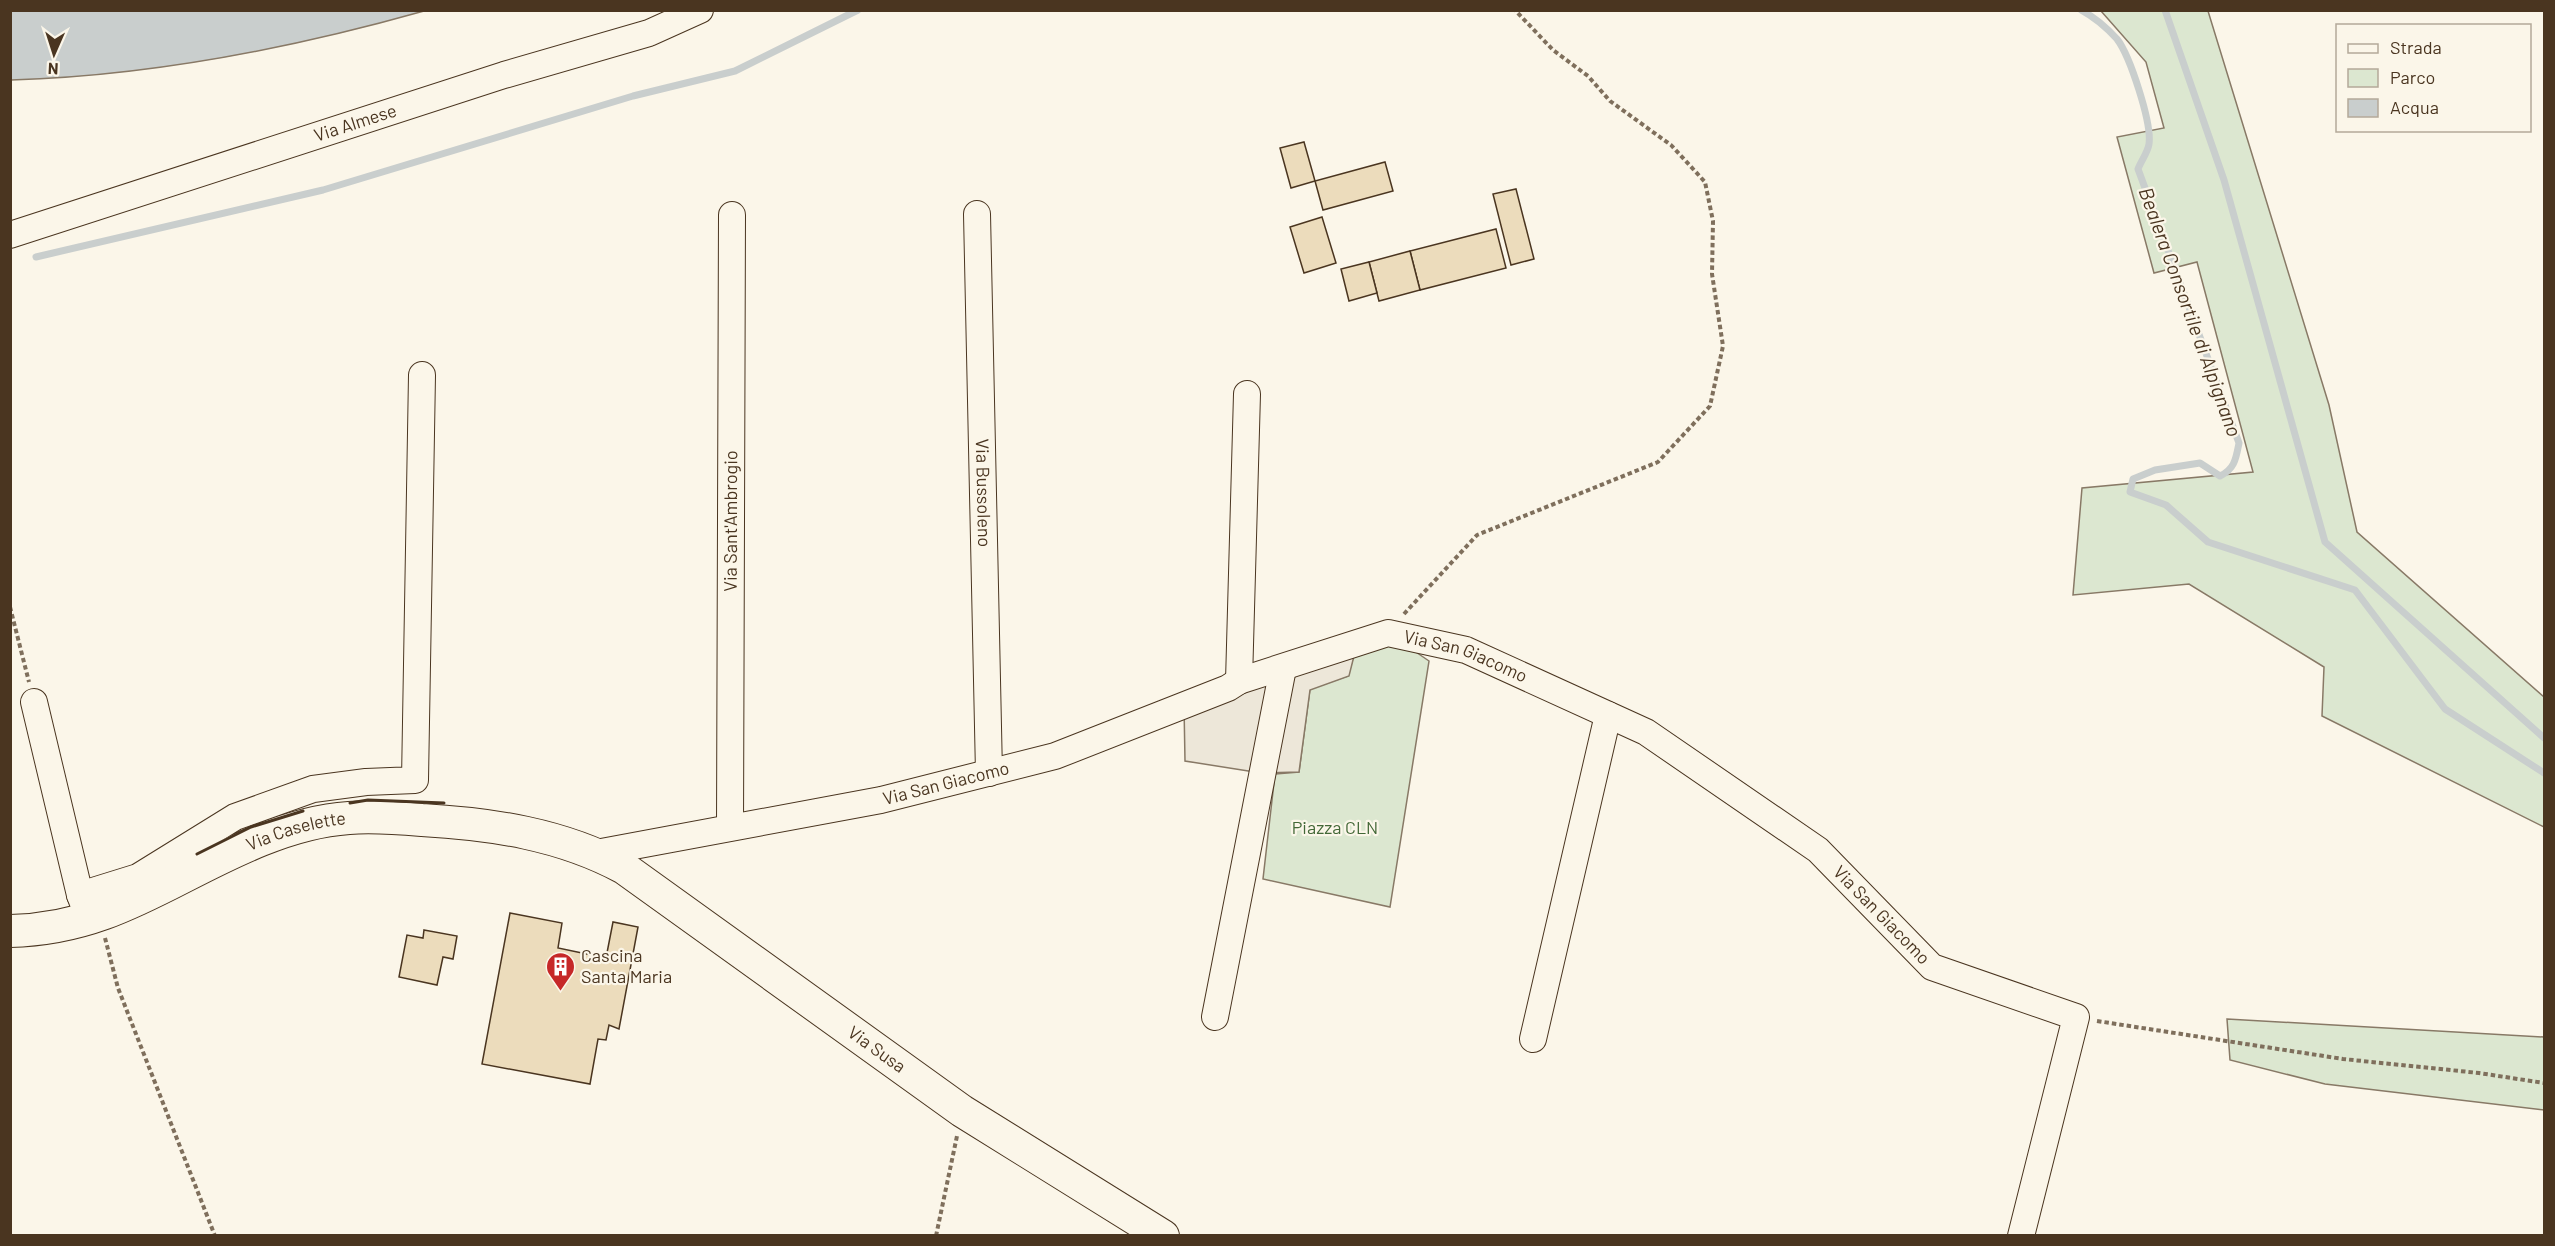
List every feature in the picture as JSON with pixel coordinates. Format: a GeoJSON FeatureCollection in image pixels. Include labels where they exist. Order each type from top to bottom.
{"type":"FeatureCollection","features":[{"type":"Feature","properties":{"kind":"main road","name":"Via Caselette"},"geometry":{"type":"LineString","coordinates":[[10,932],[61,927],[85,908],[126,906],[260,840],[315,824],[348,818],[406,819],[489,826],[530,833],[596,853]]}},
{"type":"Feature","properties":{"kind":"main road","name":"Via Susa"},"geometry":{"type":"LineString","coordinates":[[596,853],[624,868],[664,895],[962,1111],[1163,1236]]}},
{"type":"Feature","properties":{"kind":"street","name":"Via Almese"},"geometry":{"type":"LineString","coordinates":[[10,235],[504,75],[649,33],[700,10]]}},
{"type":"Feature","properties":{"kind":"street","name":"Via Bussoleno"},"geometry":{"type":"LineString","coordinates":[[977,214],[989,773]]}},
{"type":"Feature","properties":{"kind":"street","name":"Via Sant'Ambrogio"},"geometry":{"type":"LineString","coordinates":[[730,827],[732,215]]}},
{"type":"Feature","properties":{"kind":"street"},"geometry":{"type":"LineString","coordinates":[[34,702],[85,908],[235,817],[313,789],[366,782],[415,780],[422,375]]}},
{"type":"Feature","properties":{"kind":"street"},"geometry":{"type":"LineString","coordinates":[[1239,681],[1246,394]]}},
{"type":"Feature","properties":{"kind":"street","name":"Via San Giacomo"},"geometry":{"type":"LineString","coordinates":[[596,853],[881,800],[1055,756],[1227,688],[1239,681],[1388,633],[1466,650],[1646,732],[1818,850],[1932,967],[2076,1017]]}},
{"type":"Feature","properties":{"kind":"street"},"geometry":{"type":"LineString","coordinates":[[1215,1017],[1283,668]]}},
{"type":"Feature","properties":{"kind":"street"},"geometry":{"type":"LineString","coordinates":[[1533,1039],[1608,715]]}},
{"type":"Feature","properties":{"kind":"street"},"geometry":{"type":"LineString","coordinates":[[2021,1236],[2076,1017]]}},
{"type":"Feature","properties":{"kind":"path"},"geometry":{"type":"LineString","coordinates":[[1388,633],[1477,535],[1658,462],[1710,406],[1723,346],[1712,274],[1713,221],[1705,182],[1671,145],[1610,102],[1588,76],[1553,50],[1515,10]]}},
{"type":"Feature","properties":{"kind":"path"},"geometry":{"type":"LineString","coordinates":[[10,607],[34,702]]}},
{"type":"Feature","properties":{"kind":"path"},"geometry":{"type":"LineString","coordinates":[[85,908],[105,936],[118,988],[215,1236]]}},
{"type":"Feature","properties":{"kind":"path"},"geometry":{"type":"LineString","coordinates":[[2076,1017],[2156,1032],[2343,1059],[2479,1073],[2544,1083]]}},
{"type":"Feature","properties":{"kind":"path"},"geometry":{"type":"LineString","coordinates":[[936,1236],[962,1111]]}},
{"type":"Feature","properties":{"kind":"green space"},"geometry":{"type":"Polygon","coordinates":[[[2101,11],[2208,11],[2329,405],[2357,532],[2544,697],[2544,827],[2322,716],[2324,667],[2189,584],[2073,595],[2082,488],[2253,472],[2197,262],[2154,273],[2117,137],[2164,128],[2146,62],[2101,11]]]}},
{"type":"Feature","properties":{"kind":"green space","name":"Piazza CLN"},"geometry":{"type":"Polygon","coordinates":[[[1388,633],[1429,661],[1390,907],[1263,879],[1275,774],[1299,772],[1310,689],[1348,676],[1357,644],[1388,633]]]}},
{"type":"Feature","properties":{"kind":"green space"},"geometry":{"type":"Polygon","coordinates":[[[2227,1019],[2544,1037],[2544,1110],[2325,1084],[2230,1060],[2227,1019]]]}},
{"type":"Feature","properties":{"kind":"shaded area","name":"Piazza CLN"},"geometry":{"type":"Polygon","coordinates":[[[1357,644],[1349,676],[1310,690],[1299,772],[1261,773],[1185,761],[1184,705],[1357,644]]]}},
{"type":"Feature","properties":{"kind":"water"},"geometry":{"type":"Polygon","coordinates":[[[10,11],[424,11],[322,37],[219,58],[116,73],[11,80],[10,11]]]}},
{"type":"Feature","properties":{"kind":"building"},"geometry":{"type":"Polygon","coordinates":[[[1304,142],[1315,181],[1291,188],[1280,148],[1304,142]]]}},
{"type":"Feature","properties":{"kind":"building"},"geometry":{"type":"Polygon","coordinates":[[[1385,162],[1393,191],[1323,210],[1315,181],[1385,162]]]}},
{"type":"Feature","properties":{"kind":"building"},"geometry":{"type":"Polygon","coordinates":[[[1516,189],[1534,259],[1511,265],[1493,194],[1516,189]]]}},
{"type":"Feature","properties":{"kind":"building"},"geometry":{"type":"Polygon","coordinates":[[[1322,217],[1336,263],[1304,273],[1290,227],[1322,217]]]}},
{"type":"Feature","properties":{"kind":"building"},"geometry":{"type":"Polygon","coordinates":[[[1496,229],[1506,268],[1420,290],[1410,251],[1496,229]]]}},
{"type":"Feature","properties":{"kind":"building"},"geometry":{"type":"Polygon","coordinates":[[[1410,251],[1420,290],[1379,301],[1369,262],[1410,251]]]}},
{"type":"Feature","properties":{"kind":"building"},"geometry":{"type":"Polygon","coordinates":[[[1369,262],[1377,293],[1349,301],[1341,269],[1369,262]]]}},
{"type":"Feature","properties":{"kind":"building","name":"Cascina Santa Maria"},"geometry":{"type":"Polygon","coordinates":[[[510,913],[562,923],[558,948],[606,958],[613,922],[638,927],[619,1029],[609,1025],[606,1040],[598,1039],[590,1084],[482,1064],[510,913]]]}},
{"type":"Feature","properties":{"kind":"building"},"geometry":{"type":"Polygon","coordinates":[[[424,930],[457,936],[453,959],[443,957],[437,985],[399,977],[407,935],[423,938],[424,930]]]}},
{"type":"Feature","properties":{"kind":"waterway"},"geometry":{"type":"LineString","coordinates":[[36,257],[323,190],[633,96],[735,71],[858,10]]}},
{"type":"Feature","properties":{"kind":"waterway","name":"Bealera Consortile di Alpignano"},"geometry":{"type":"LineString","coordinates":[[2081,10],[2117,39],[2134,74],[2144,106],[2149,134],[2149,144],[2138,169],[2239,443],[2232,466],[2220,476],[2200,463],[2155,470],[2133,479],[2130,492],[2166,505],[2208,542],[2355,590],[2445,709],[2544,773]]}},
{"type":"Feature","properties":{"kind":"waterway"},"geometry":{"type":"LineString","coordinates":[[2165,10],[2224,180],[2325,542],[2544,738]]}},
{"type":"Feature","properties":{"kind":"wall"},"geometry":{"type":"LineString","coordinates":[[350,803],[368,800],[444,803]]}},
{"type":"Feature","properties":{"kind":"wall"},"geometry":{"type":"LineString","coordinates":[[197,854],[251,827],[303,811]]}},
{"type":"Feature","properties":{"kind":"place","name":"Cascina Santa Maria"},"geometry":{"type":"Point","coordinates":[560,992]}}]}
